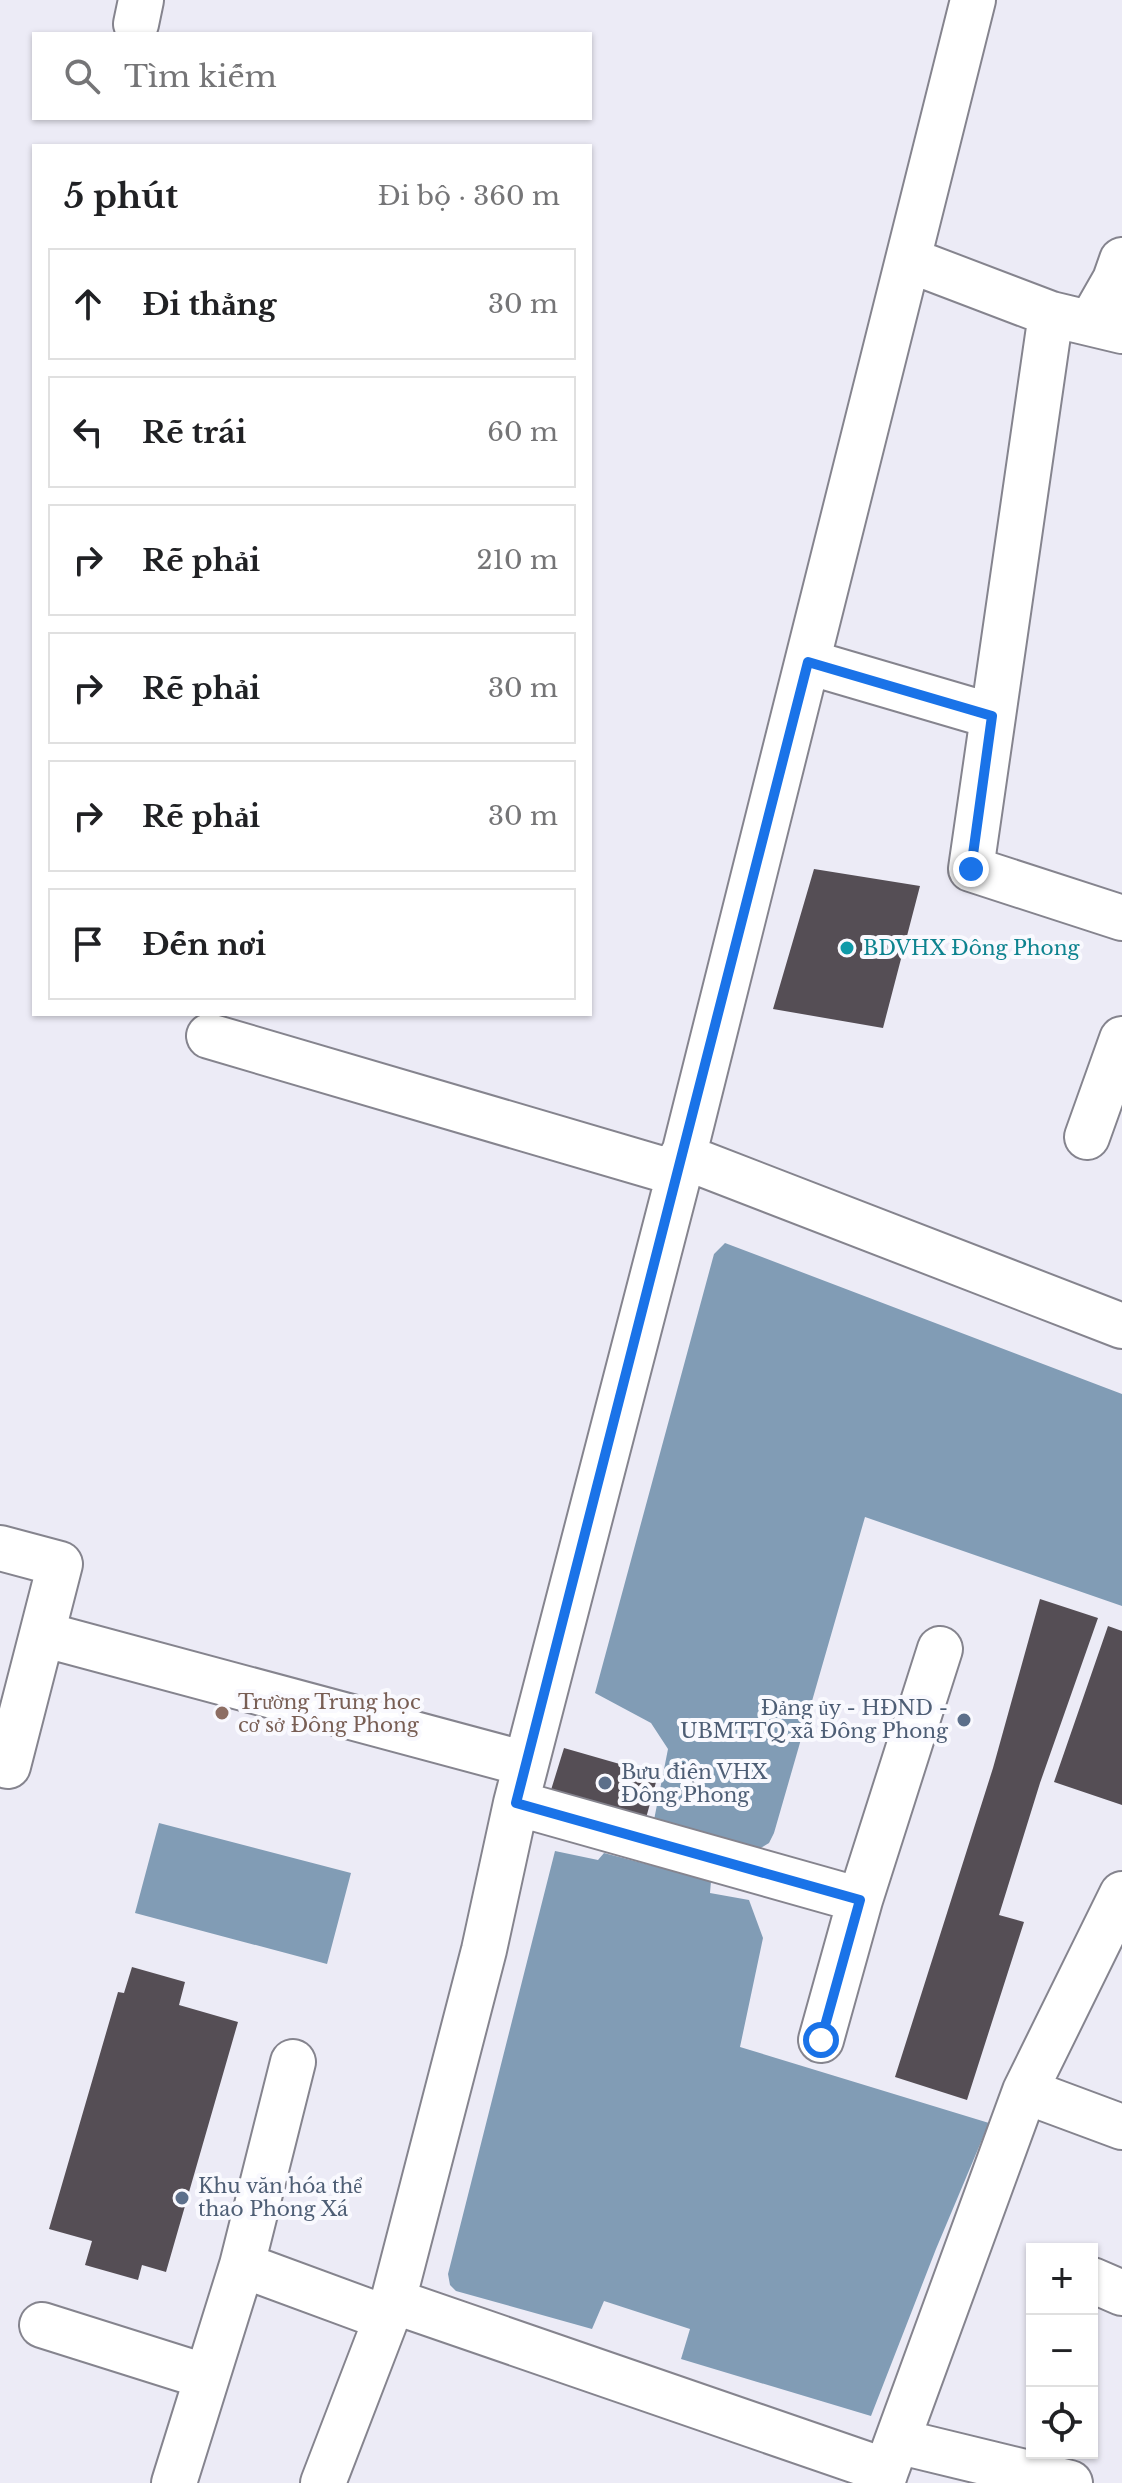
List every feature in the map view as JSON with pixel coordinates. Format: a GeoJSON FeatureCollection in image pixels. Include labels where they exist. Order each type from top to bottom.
{"type":"FeatureCollection","features":[{"type":"Feature","properties":{"kind":"street"},"geometry":{"type":"LineString","coordinates":[[323,2483],[389,2310],[484,1950],[521,1784],[681,1165],[973,0]]}},
{"type":"Feature","properties":{"kind":"street"},"geometry":{"type":"LineString","coordinates":[[909,260],[1088,322]]}},
{"type":"Feature","properties":{"kind":"street"},"geometry":{"type":"LineString","coordinates":[[1122,260],[1115,280],[1088,322],[992,716],[971,869],[1122,918]]}},
{"type":"Feature","properties":{"kind":"street"},"geometry":{"type":"LineString","coordinates":[[808,662],[992,716]]}},
{"type":"Feature","properties":{"kind":"street"},"geometry":{"type":"LineString","coordinates":[[209,1036],[681,1165],[1122,1326]]}},
{"type":"Feature","properties":{"kind":"street"},"geometry":{"type":"LineString","coordinates":[[1087,1137],[1122,1039]]}},
{"type":"Feature","properties":{"kind":"street"},"geometry":{"type":"LineString","coordinates":[[0,1548],[60,1564],[8,1766]]}},
{"type":"Feature","properties":{"kind":"street"},"geometry":{"type":"LineString","coordinates":[[42,1634],[521,1784],[860,1900]]}},
{"type":"Feature","properties":{"kind":"street"},"geometry":{"type":"LineString","coordinates":[[821,2040],[860,1900],[940,1649]]}},
{"type":"Feature","properties":{"kind":"street"},"geometry":{"type":"LineString","coordinates":[[888,2465],[1025,2091],[1112,1940],[1122,1894]]}},
{"type":"Feature","properties":{"kind":"street"},"geometry":{"type":"LineString","coordinates":[[174,2483],[242,2265],[293,2062]]}},
{"type":"Feature","properties":{"kind":"street"},"geometry":{"type":"LineString","coordinates":[[1025,2091],[1122,2127]]}},
{"type":"Feature","properties":{"kind":"street"},"geometry":{"type":"LineString","coordinates":[[242,2265],[888,2465],[1070,2483]]}},
{"type":"Feature","properties":{"kind":"street"},"geometry":{"type":"LineString","coordinates":[[1098,2283],[1122,2293]]}},
{"type":"Feature","properties":{"kind":"street"},"geometry":{"type":"LineString","coordinates":[[42,2325],[207,2377]]}},
{"type":"Feature","properties":{"kind":"water"},"geometry":{"type":"Polygon","coordinates":[[[725,1243],[1122,1394],[1122,1606],[865,1517],[774,1833],[769,1843],[754,1852],[654,1820],[668,1749],[651,1723],[595,1693],[714,1254],[725,1243]]]}},
{"type":"Feature","properties":{"kind":"water"},"geometry":{"type":"Polygon","coordinates":[[[159,1823],[351,1873],[327,1964],[135,1913],[159,1823]]]}},
{"type":"Feature","properties":{"kind":"water"},"geometry":{"type":"Polygon","coordinates":[[[555,1851],[598,1860],[604,1853],[711,1881],[710,1893],[749,1900],[763,1938],[740,2047],[989,2123],[871,2416],[681,2359],[690,2329],[604,2301],[592,2329],[456,2291],[450,2285],[448,2274],[555,1851]]]}},
{"type":"Feature","properties":{"kind":"building","name":"BDVHX Đông Phong"},"geometry":{"type":"Polygon","coordinates":[[[814,869],[920,886],[883,1028],[773,1009],[814,869]]]}},
{"type":"Feature","properties":{"kind":"building"},"geometry":{"type":"Polygon","coordinates":[[[1040,1599],[1098,1618],[1040,1783],[999,1915],[1024,1922],[967,2100],[895,2077],[993,1768],[1040,1599]]]}},
{"type":"Feature","properties":{"kind":"building"},"geometry":{"type":"Polygon","coordinates":[[[1108,1626],[1122,1631],[1122,1805],[1054,1782],[1108,1626]]]}},
{"type":"Feature","properties":{"kind":"building","name":"Bưu điện VHX Đông Phong"},"geometry":{"type":"Polygon","coordinates":[[[564,1748],[658,1775],[646,1818],[551,1790],[564,1748]]]}},
{"type":"Feature","properties":{"kind":"building"},"geometry":{"type":"Polygon","coordinates":[[[132,1967],[185,1982],[179,2005],[238,2022],[166,2272],[142,2265],[138,2280],[85,2265],[92,2241],[49,2229],[118,1992],[124,1993],[132,1967]]]}},
{"type":"Feature","properties":{"kind":"place","name":"BDVHX Đông Phong"},"geometry":{"type":"Point","coordinates":[847,948]}},
{"type":"Feature","properties":{"kind":"place","name":"Trường Trung học cơ sở Đông Phong"},"geometry":{"type":"Point","coordinates":[222,1713]}},
{"type":"Feature","properties":{"kind":"place","name":"Đảng ủy - HĐND - UBMTTQ xã Đông Phong"},"geometry":{"type":"Point","coordinates":[964,1720]}},
{"type":"Feature","properties":{"kind":"place","name":"Bưu điện VHX Đông Phong"},"geometry":{"type":"Point","coordinates":[605,1783]}},
{"type":"Feature","properties":{"kind":"place","name":"Khu văn hóa thể thao Phong Xá"},"geometry":{"type":"Point","coordinates":[182,2198]}},
{"type":"Feature","properties":{"kind":"route"},"geometry":{"type":"LineString","coordinates":[[821,2040],[860,1900],[516,1803],[808,662],[992,716],[971,869]]}}]}
